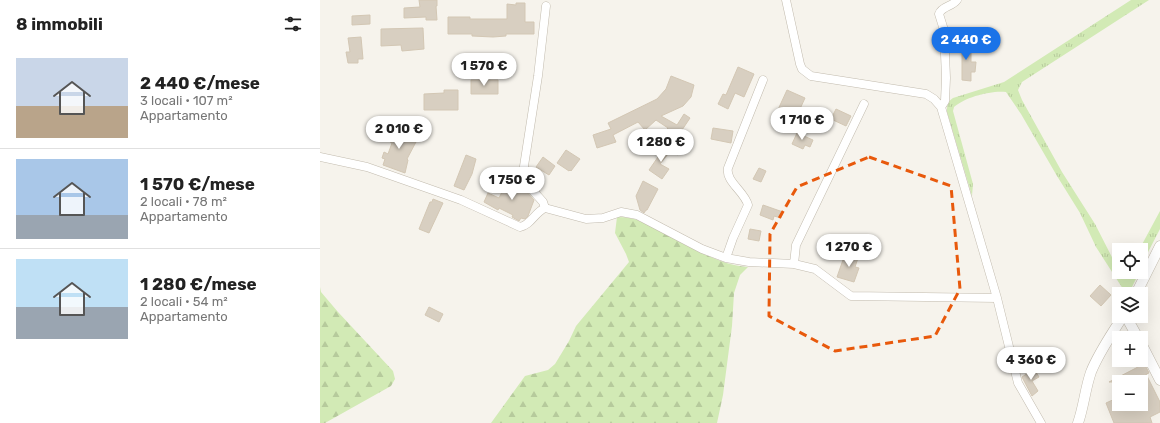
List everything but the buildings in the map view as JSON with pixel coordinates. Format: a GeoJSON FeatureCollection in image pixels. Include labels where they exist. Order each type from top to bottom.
{"type":"FeatureCollection","features":[{"type":"Feature","properties":{"kind":"street"},"geometry":{"type":"LineString","coordinates":[[786,0],[800,64],[806,74],[926,94],[934,99],[941,107],[997,298],[1018,383],[1041,423]]}},
{"type":"Feature","properties":{"kind":"street"},"geometry":{"type":"LineString","coordinates":[[941,107],[945,102],[946,78],[944,30],[940,14],[943,9],[951,6],[957,0]]}},
{"type":"Feature","properties":{"kind":"street"},"geometry":{"type":"LineString","coordinates":[[546,6],[538,76],[524,166],[527,184],[543,202],[546,208]]}},
{"type":"Feature","properties":{"kind":"street"},"geometry":{"type":"LineString","coordinates":[[726,258],[733,238],[748,205],[747,200],[728,175],[728,168],[763,80]]}},
{"type":"Feature","properties":{"kind":"street"},"geometry":{"type":"LineString","coordinates":[[794,264],[796,245],[864,104]]}},
{"type":"Feature","properties":{"kind":"street"},"geometry":{"type":"LineString","coordinates":[[320,157],[367,167],[462,200],[520,227],[524,226],[533,219],[541,209],[546,208],[586,219],[602,218],[621,212],[637,215],[702,249],[726,258],[749,262],[794,264],[815,269],[851,296],[997,298]]}},
{"type":"Feature","properties":{"kind":"street"},"geometry":{"type":"LineString","coordinates":[[1140,287],[1160,246]]}},
{"type":"Feature","properties":{"kind":"street"},"geometry":{"type":"LineString","coordinates":[[1078,423],[1095,363],[1105,344],[1119,323]]}},
{"type":"Feature","properties":{"kind":"street"},"geometry":{"type":"LineString","coordinates":[[1148,357],[1160,380]]}},
{"type":"Feature","properties":{"kind":"highlighted area"},"geometry":{"type":"Polygon","coordinates":[[[869,157],[951,186],[960,289],[935,336],[835,351],[769,316],[770,234],[797,187],[869,157]]]}},
{"type":"Feature","properties":{"kind":"green space"},"geometry":{"type":"Polygon","coordinates":[[[1131,0],[1149,0],[1022,82],[1018,90],[1022,100],[1062,172],[1095,224],[1112,257],[1112,272],[1096,247],[1080,213],[1021,114],[1006,92],[994,92],[972,97],[954,107],[953,111],[973,184],[972,196],[947,112],[948,104],[953,98],[1004,82],[1131,0]]]}},
{"type":"Feature","properties":{"kind":"green space"},"geometry":{"type":"Polygon","coordinates":[[[1160,211],[1160,229],[1148,252],[1148,243],[1143,243],[1160,211]]]}},
{"type":"Feature","properties":{"kind":"green space"},"geometry":{"type":"Polygon","coordinates":[[[617,217],[631,218],[643,222],[716,259],[737,266],[748,267],[740,275],[734,293],[732,326],[723,395],[717,423],[491,423],[525,376],[548,370],[555,364],[576,326],[629,262],[615,233],[617,217]]]}},
{"type":"Feature","properties":{"kind":"green space"},"geometry":{"type":"Polygon","coordinates":[[[1117,279],[1136,279],[1132,287],[1122,287],[1117,279]]]}},
{"type":"Feature","properties":{"kind":"green space"},"geometry":{"type":"Polygon","coordinates":[[[320,287],[321,292],[338,312],[393,371],[395,379],[391,386],[325,423],[320,423],[320,287]]]}}]}
